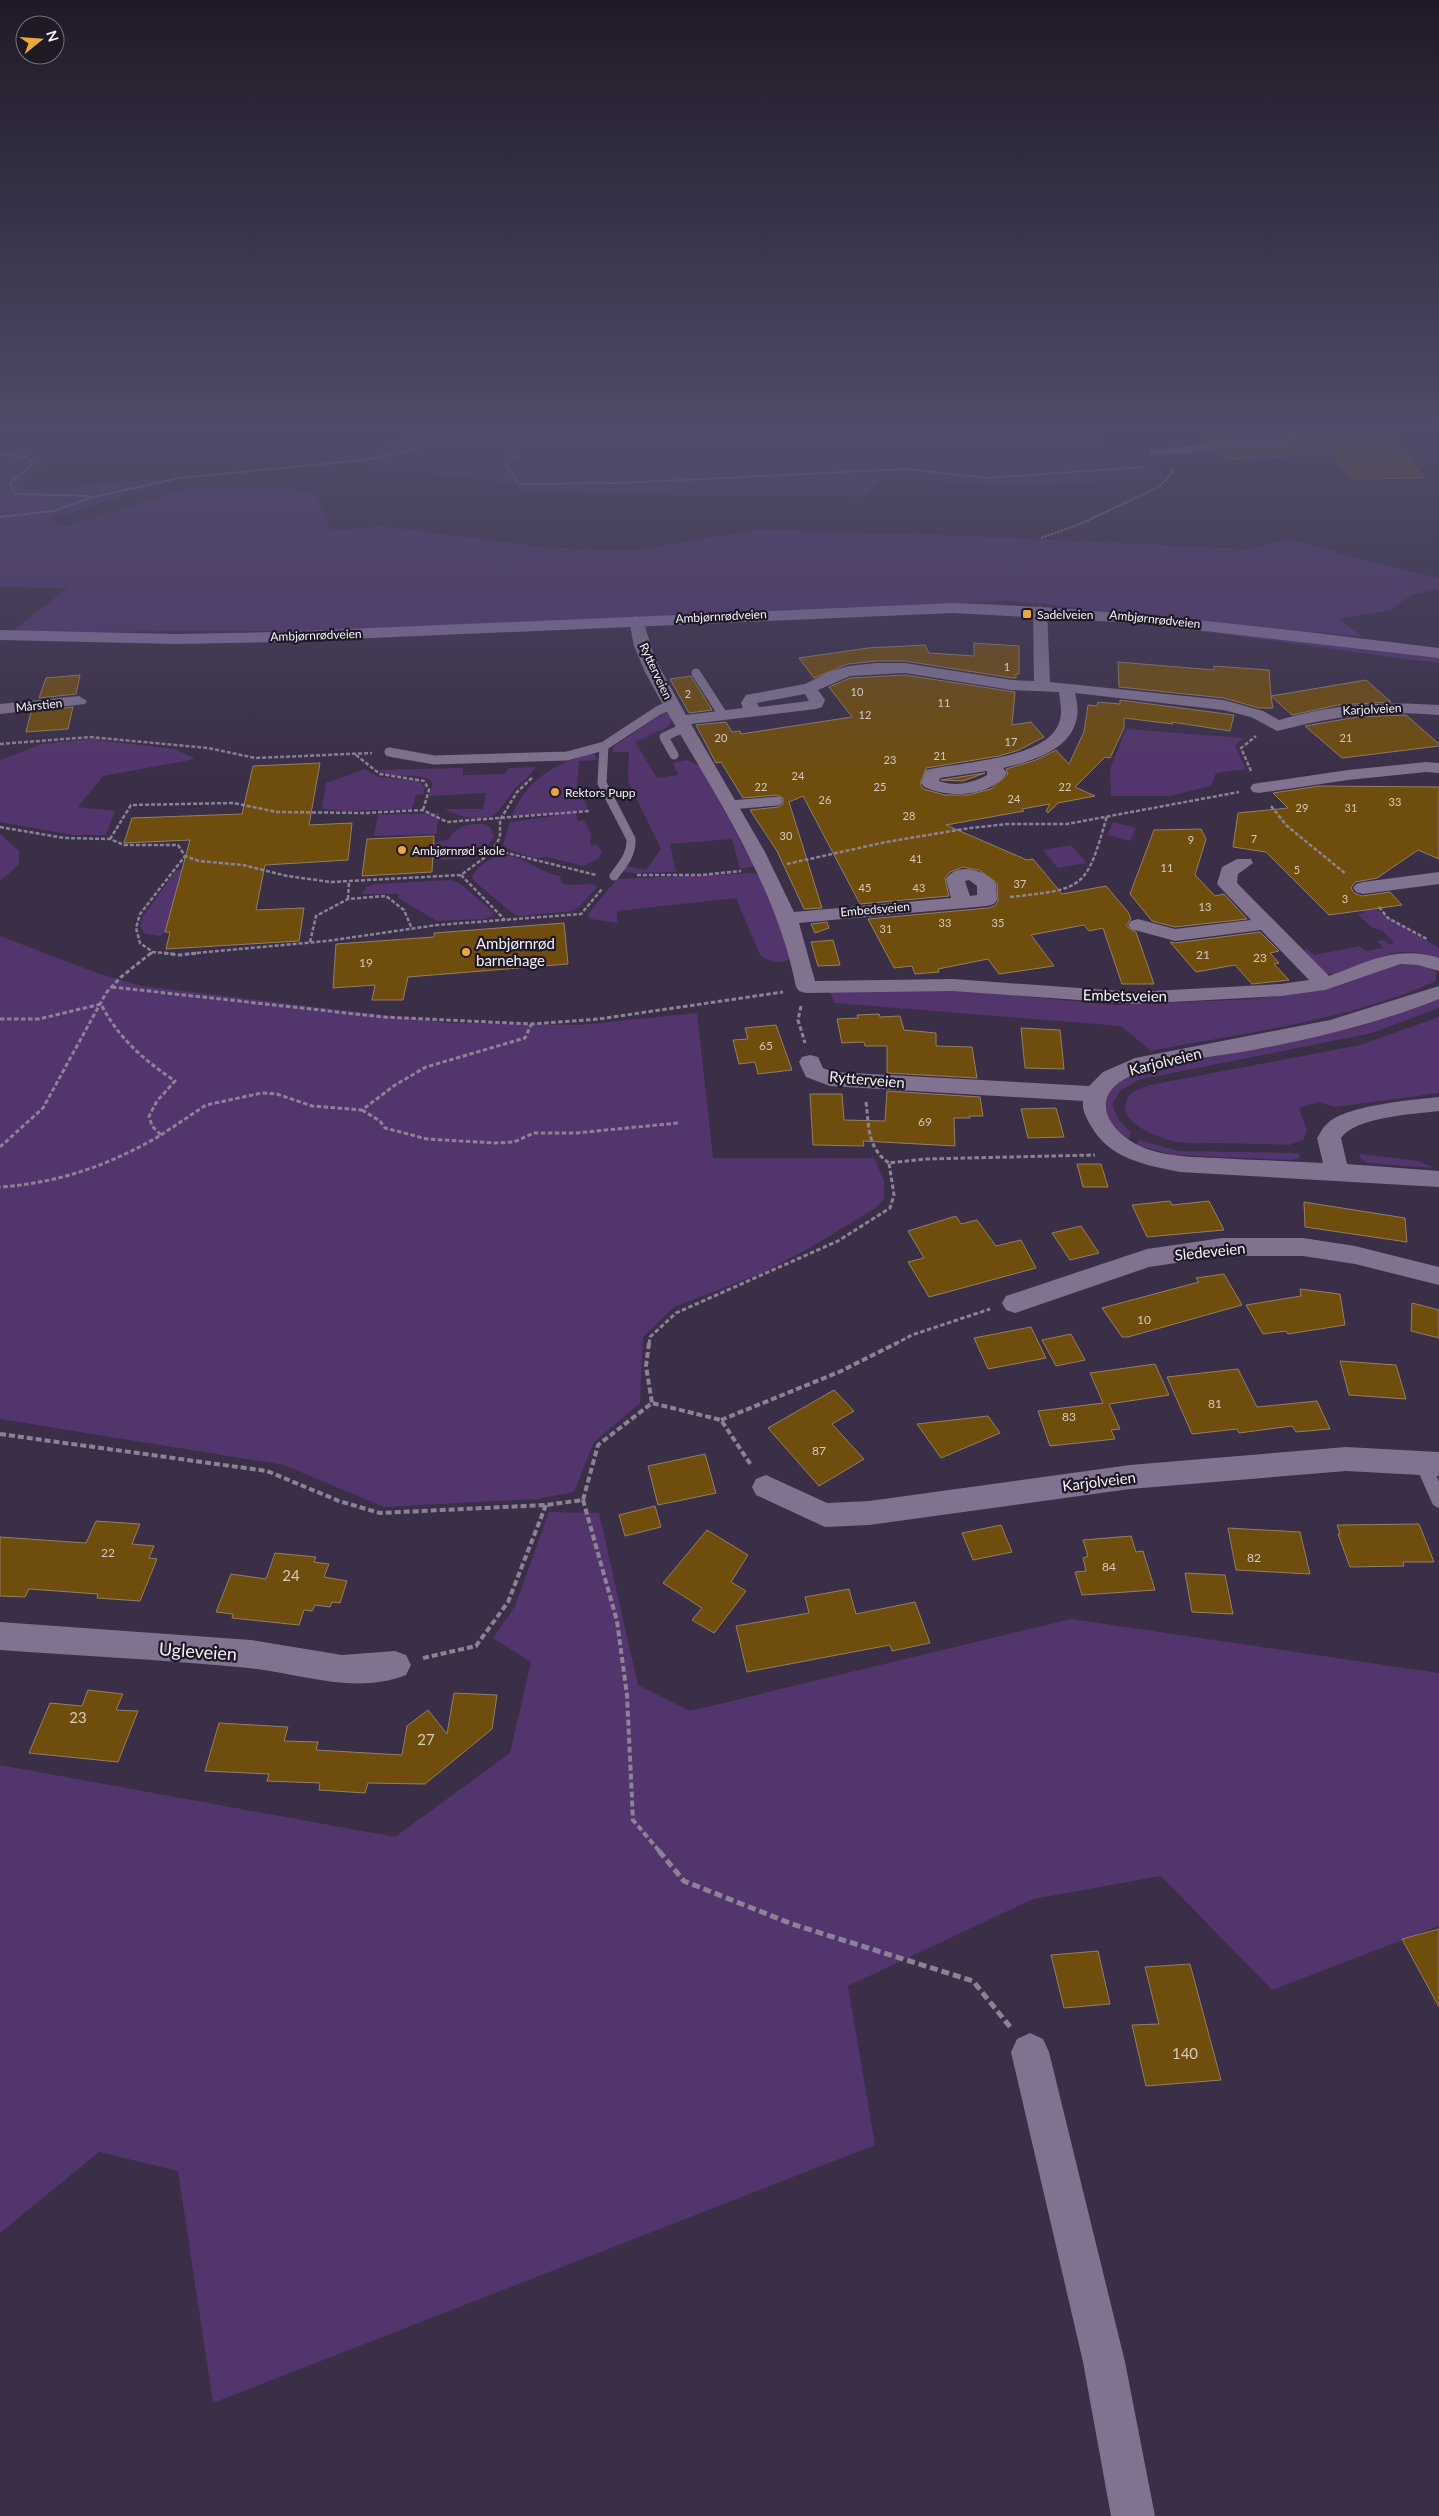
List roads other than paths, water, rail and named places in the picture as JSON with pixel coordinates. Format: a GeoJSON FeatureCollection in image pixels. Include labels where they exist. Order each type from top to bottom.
{"type":"FeatureCollection","features":[{"type":"Feature","properties":{"kind":"street","name":"Ambjørnrødveien"},"geometry":{"type":"LineString","coordinates":[[0,636],[270,637],[894,609],[1040,610],[1132,616],[1439,653]]}},
{"type":"Feature","properties":{"kind":"street"},"geometry":{"type":"LineString","coordinates":[[1040,610],[1046,650],[1042,687]]}},
{"type":"Feature","properties":{"kind":"street","name":"Rytterveien"},"geometry":{"type":"LineString","coordinates":[[636,620],[637,630],[657,681],[765,868],[789,918],[802,964],[806,987]]}},
{"type":"Feature","properties":{"kind":"street"},"geometry":{"type":"LineString","coordinates":[[679,717],[723,715],[814,705],[817,700],[809,688],[835,675],[876,668],[925,671],[1004,684],[1067,689],[1069,716],[1063,733],[1029,755],[992,766]]}},
{"type":"Feature","properties":{"kind":"street","name":"Karjolveien"},"geometry":{"type":"LineString","coordinates":[[1067,689],[1150,696],[1151,690],[1156,686],[1194,688],[1209,694],[1210,703],[1250,711],[1277,726],[1329,712],[1366,708],[1439,710]]}},
{"type":"Feature","properties":{"kind":"street","name":"Mårstien"},"geometry":{"type":"LineString","coordinates":[[0,709],[79,701]]}},
{"type":"Feature","properties":{"kind":"street"},"geometry":{"type":"LineString","coordinates":[[1259,788],[1358,774],[1439,768]]}},
{"type":"Feature","properties":{"kind":"street"},"geometry":{"type":"LineString","coordinates":[[1244,863],[1229,871],[1227,884],[1264,924],[1292,943],[1325,984]]}},
{"type":"Feature","properties":{"kind":"street","name":"Embedsveien"},"geometry":{"type":"LineString","coordinates":[[789,918],[962,903],[987,900],[986,884],[970,874],[962,875],[955,879],[962,903]]}},
{"type":"Feature","properties":{"kind":"street"},"geometry":{"type":"LineString","coordinates":[[1363,888],[1439,878]]}},
{"type":"Feature","properties":{"kind":"street"},"geometry":{"type":"LineString","coordinates":[[1138,925],[1175,935],[1264,924]]}},
{"type":"Feature","properties":{"kind":"street","name":"Embetsveien"},"geometry":{"type":"LineString","coordinates":[[806,987],[953,985],[1135,998],[1281,990],[1325,984],[1399,958],[1420,959],[1439,965]]}},
{"type":"Feature","properties":{"kind":"street","name":"Karjolveien"},"geometry":{"type":"LineString","coordinates":[[1095,1094],[1102,1084],[1120,1072],[1143,1063],[1349,1022],[1413,1003],[1439,992]]}},
{"type":"Feature","properties":{"kind":"street","name":"Rytterveien"},"geometry":{"type":"LineString","coordinates":[[810,1062],[814,1072],[830,1079],[1095,1094]]}},
{"type":"Feature","properties":{"kind":"street"},"geometry":{"type":"LineString","coordinates":[[1095,1094],[1094,1111],[1100,1124],[1109,1135],[1136,1154],[1180,1164],[1414,1176],[1439,1180]]}},
{"type":"Feature","properties":{"kind":"street"},"geometry":{"type":"LineString","coordinates":[[1338,1172],[1329,1146],[1332,1132],[1336,1127],[1353,1118],[1439,1104]]}},
{"type":"Feature","properties":{"kind":"street","name":"Sledeveien"},"geometry":{"type":"LineString","coordinates":[[1015,1303],[1147,1258],[1222,1247],[1312,1248],[1355,1254],[1439,1276]]}},
{"type":"Feature","properties":{"kind":"street","name":"Karjolveien"},"geometry":{"type":"LineString","coordinates":[[766,1487],[825,1515],[869,1513],[1139,1476],[1346,1460],[1431,1464]]}},
{"type":"Feature","properties":{"kind":"street","name":"Ugleveien"},"geometry":{"type":"LineString","coordinates":[[0,1636],[251,1654],[342,1670],[395,1665]]}},
{"type":"Feature","properties":{"kind":"street"},"geometry":{"type":"LineString","coordinates":[[1030,2052],[1104,2362],[1133,2516]]}},
{"type":"Feature","properties":{"kind":"lane"},"geometry":{"type":"LineString","coordinates":[[696,673],[723,715]]}},
{"type":"Feature","properties":{"kind":"lane"},"geometry":{"type":"LineString","coordinates":[[389,752],[434,760],[567,756],[604,746],[659,710],[679,717],[664,737],[674,755]]}},
{"type":"Feature","properties":{"kind":"lane"},"geometry":{"type":"LineString","coordinates":[[604,746],[602,783],[631,839],[632,845],[626,860],[614,876]]}},
{"type":"Feature","properties":{"kind":"lane"},"geometry":{"type":"LineString","coordinates":[[729,805],[778,801]]}},
{"type":"Feature","properties":{"kind":"lane"},"geometry":{"type":"LineString","coordinates":[[1431,1464],[1439,1500]]}},
{"type":"Feature","properties":{"kind":"place","name":"Sadelveien"},"geometry":{"type":"Point","coordinates":[1027,614]}},
{"type":"Feature","properties":{"kind":"place","name":"Rektors Pupp"},"geometry":{"type":"Point","coordinates":[555,792]}},
{"type":"Feature","properties":{"kind":"place","name":"Ambjørnrød skole"},"geometry":{"type":"Point","coordinates":[402,850]}},
{"type":"Feature","properties":{"kind":"place","name":"Ambjørnrød barnehage"},"geometry":{"type":"Point","coordinates":[466,952]}}]}
